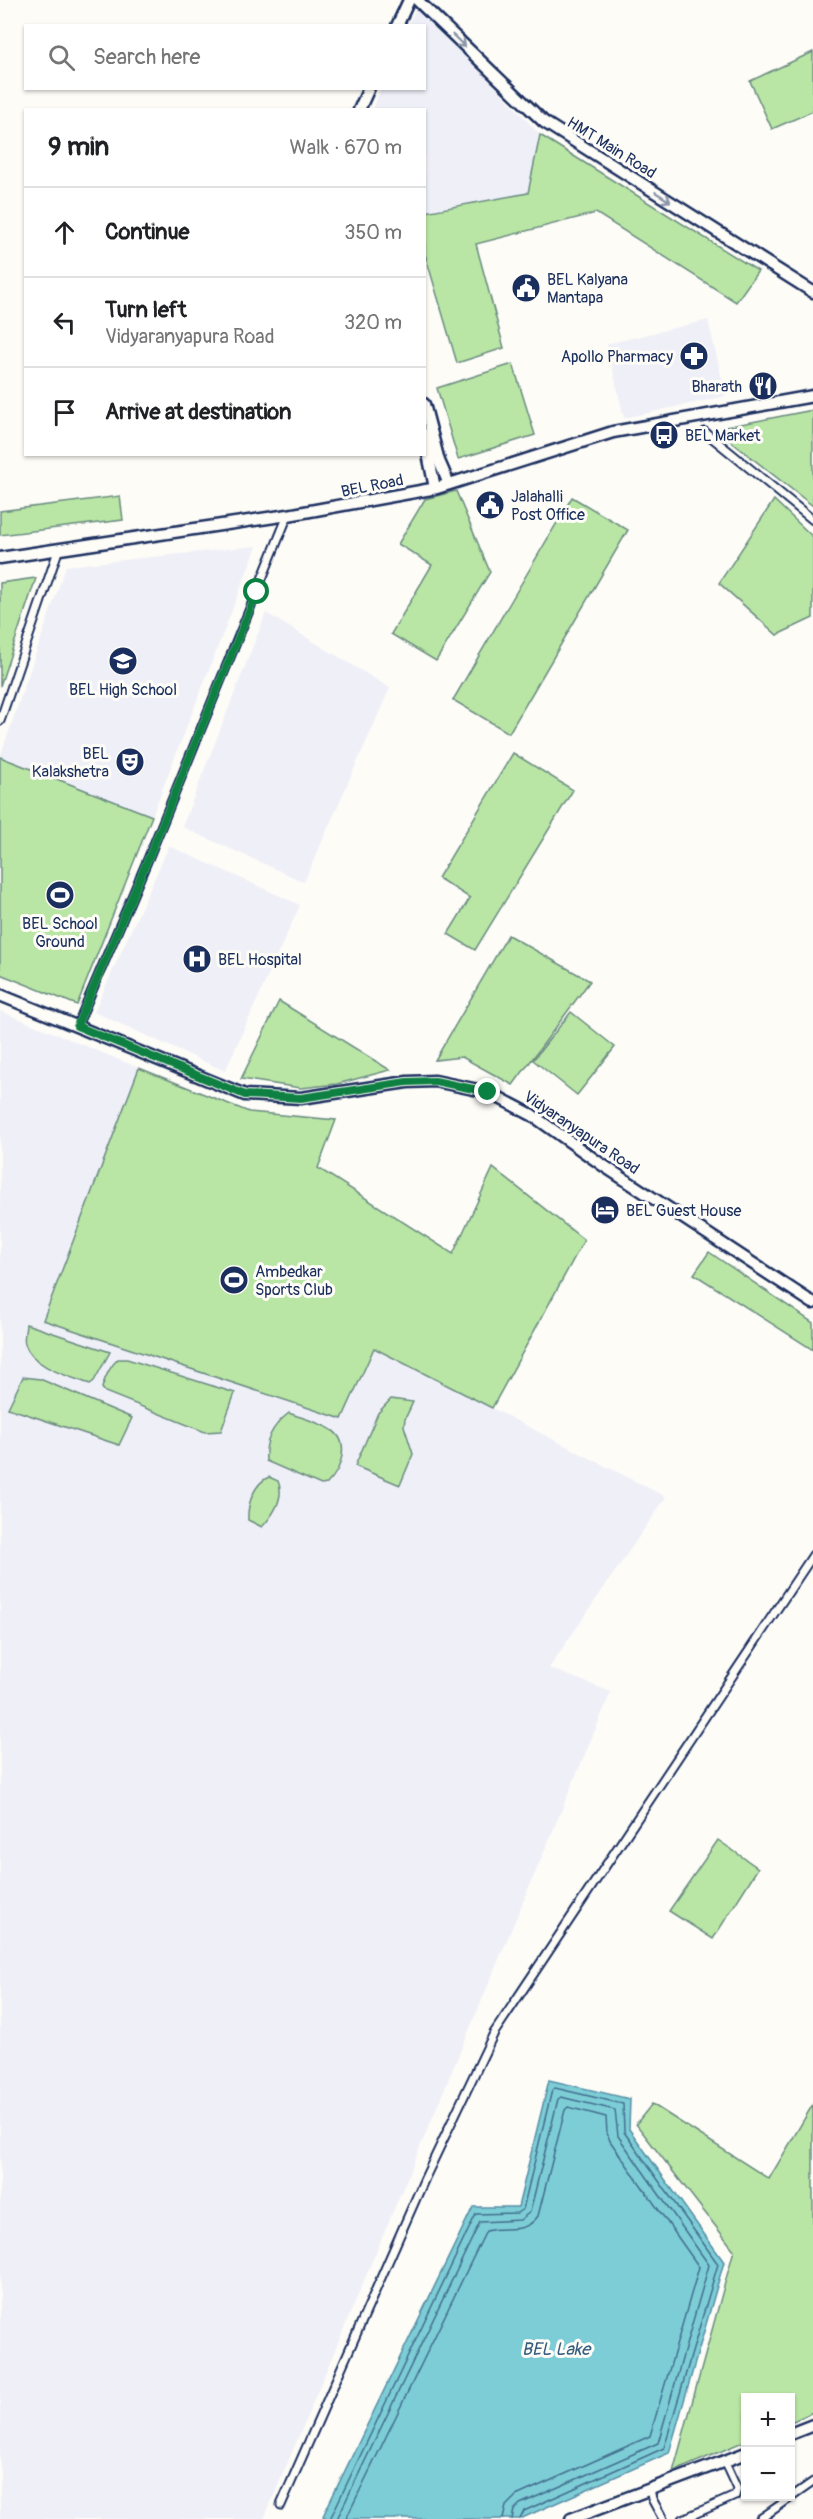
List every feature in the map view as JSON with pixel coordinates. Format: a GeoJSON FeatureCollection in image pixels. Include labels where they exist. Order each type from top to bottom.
{"type":"FeatureCollection","features":[{"type":"Feature","properties":{"kind":"main road"},"geometry":{"type":"LineString","coordinates":[[398,24],[409,0]]}},
{"type":"Feature","properties":{"kind":"main road","name":"HMT Main Road"},"geometry":{"type":"LineString","coordinates":[[417,0],[544,122],[813,292]]}},
{"type":"Feature","properties":{"kind":"main road"},"geometry":{"type":"LineString","coordinates":[[360,108],[368,90]]}},
{"type":"Feature","properties":{"kind":"main road","name":"BEL Road"},"geometry":{"type":"LineString","coordinates":[[0,558],[288,515],[435,488],[613,432],[813,396]]}},
{"type":"Feature","properties":{"kind":"main road"},"geometry":{"type":"LineString","coordinates":[[426,412],[439,461],[449,484]]}},
{"type":"Feature","properties":{"kind":"main road"},"geometry":{"type":"LineString","coordinates":[[426,444],[435,488]]}},
{"type":"Feature","properties":{"kind":"main road","name":"Vidyaranyapura Road"},"geometry":{"type":"LineString","coordinates":[[0,995],[245,1095],[301,1098],[407,1082],[435,1081],[488,1092],[532,1115],[601,1164],[813,1303]]}},
{"type":"Feature","properties":{"kind":"main road"},"geometry":{"type":"LineString","coordinates":[[795,2432],[813,2425]]}},
{"type":"Feature","properties":{"kind":"main road"},"geometry":{"type":"LineString","coordinates":[[571,2519],[589,2516],[650,2489],[741,2455]]}},
{"type":"Feature","properties":{"kind":"street"},"geometry":{"type":"LineString","coordinates":[[705,432],[813,520]]}},
{"type":"Feature","properties":{"kind":"street"},"geometry":{"type":"LineString","coordinates":[[77,1026],[148,859],[288,515]]}},
{"type":"Feature","properties":{"kind":"street"},"geometry":{"type":"LineString","coordinates":[[0,721],[58,551]]}},
{"type":"Feature","properties":{"kind":"street"},"geometry":{"type":"LineString","coordinates":[[281,2505],[425,2178],[494,2033],[813,1556]]}},
{"type":"Feature","properties":{"kind":"street"},"geometry":{"type":"LineString","coordinates":[[683,2519],[735,2496],[737,2489],[724,2461]]}},
{"type":"Feature","properties":{"kind":"street"},"geometry":{"type":"LineString","coordinates":[[760,2519],[813,2482]]}},
{"type":"Feature","properties":{"kind":"street"},"geometry":{"type":"LineString","coordinates":[[650,2489],[652,2499],[663,2519]]}},
{"type":"Feature","properties":{"kind":"shaded area"},"geometry":{"type":"Polygon","coordinates":[[[419,2],[540,135],[528,193],[426,212],[426,108],[374,108],[380,90],[426,90],[426,24],[408,24],[419,2]]]}},
{"type":"Feature","properties":{"kind":"shaded area"},"geometry":{"type":"Polygon","coordinates":[[[708,320],[726,396],[624,418],[607,344],[708,320]]]}},
{"type":"Feature","properties":{"kind":"shaded area","name":"BEL High School"},"geometry":{"type":"Polygon","coordinates":[[[257,546],[152,816],[0,757],[66,566],[257,546]]]}},
{"type":"Feature","properties":{"kind":"shaded area"},"geometry":{"type":"Polygon","coordinates":[[[266,613],[390,688],[304,882],[182,827],[266,613]]]}},
{"type":"Feature","properties":{"kind":"shaded area","name":"BEL Hospital"},"geometry":{"type":"Polygon","coordinates":[[[169,846],[300,905],[225,1071],[94,1012],[169,846]]]}},
{"type":"Feature","properties":{"kind":"shaded area"},"geometry":{"type":"Polygon","coordinates":[[[0,1011],[139,1068],[44,1320],[342,1419],[374,1348],[666,1497],[549,1668],[611,1692],[264,2519],[0,2519],[0,1011]]]}},
{"type":"Feature","properties":{"kind":"green space"},"geometry":{"type":"Polygon","coordinates":[[[813,52],[813,111],[772,129],[750,81],[813,52]]]}},
{"type":"Feature","properties":{"kind":"green space"},"geometry":{"type":"Polygon","coordinates":[[[540,135],[758,271],[736,302],[596,213],[476,244],[504,348],[457,363],[426,257],[426,212],[528,193],[540,135]]]}},
{"type":"Feature","properties":{"kind":"green space"},"geometry":{"type":"Polygon","coordinates":[[[513,364],[535,435],[458,459],[437,388],[513,364]]]}},
{"type":"Feature","properties":{"kind":"green space"},"geometry":{"type":"Polygon","coordinates":[[[813,410],[813,506],[715,429],[813,410]]]}},
{"type":"Feature","properties":{"kind":"green space"},"geometry":{"type":"Polygon","coordinates":[[[456,491],[490,572],[436,661],[391,634],[432,565],[398,544],[425,499],[456,491]]]}},
{"type":"Feature","properties":{"kind":"green space"},"geometry":{"type":"Polygon","coordinates":[[[120,496],[123,520],[0,535],[0,511],[120,496]]]}},
{"type":"Feature","properties":{"kind":"green space"},"geometry":{"type":"Polygon","coordinates":[[[572,497],[628,530],[509,733],[453,700],[572,497]]]}},
{"type":"Feature","properties":{"kind":"green space"},"geometry":{"type":"Polygon","coordinates":[[[774,500],[813,537],[813,618],[777,635],[719,583],[774,500]]]}},
{"type":"Feature","properties":{"kind":"green space"},"geometry":{"type":"Polygon","coordinates":[[[36,578],[0,686],[0,583],[36,578]]]}},
{"type":"Feature","properties":{"kind":"green space"},"geometry":{"type":"Polygon","coordinates":[[[513,753],[573,790],[475,950],[448,934],[470,898],[438,878],[513,753]]]}},
{"type":"Feature","properties":{"kind":"green space","name":"BEL School Ground"},"geometry":{"type":"Polygon","coordinates":[[[0,757],[152,816],[77,1005],[0,974],[0,757]]]}},
{"type":"Feature","properties":{"kind":"green space"},"geometry":{"type":"Polygon","coordinates":[[[508,935],[590,981],[513,1085],[462,1057],[435,1060],[508,935]]]}},
{"type":"Feature","properties":{"kind":"green space"},"geometry":{"type":"Polygon","coordinates":[[[279,1001],[390,1070],[337,1084],[301,1088],[241,1079],[279,1001]]]}},
{"type":"Feature","properties":{"kind":"green space"},"geometry":{"type":"Polygon","coordinates":[[[571,1012],[615,1047],[577,1095],[533,1060],[571,1012]]]}},
{"type":"Feature","properties":{"kind":"green space","name":"Ambedkar Sports Club"},"geometry":{"type":"Polygon","coordinates":[[[139,1068],[249,1112],[336,1120],[318,1168],[453,1254],[493,1168],[584,1240],[492,1408],[374,1348],[342,1419],[43,1320],[139,1068]]]}},
{"type":"Feature","properties":{"kind":"green space"},"geometry":{"type":"Polygon","coordinates":[[[709,1252],[813,1323],[813,1350],[694,1274],[709,1252]]]}},
{"type":"Feature","properties":{"kind":"green space"},"geometry":{"type":"Polygon","coordinates":[[[26,1324],[110,1352],[94,1381],[90,1384],[62,1374],[36,1359],[25,1344],[26,1324]]]}},
{"type":"Feature","properties":{"kind":"green space"},"geometry":{"type":"Polygon","coordinates":[[[118,1359],[127,1359],[235,1393],[221,1431],[205,1432],[105,1392],[102,1388],[106,1376],[118,1359]]]}},
{"type":"Feature","properties":{"kind":"green space"},"geometry":{"type":"Polygon","coordinates":[[[23,1377],[40,1379],[132,1418],[119,1445],[8,1408],[23,1377]]]}},
{"type":"Feature","properties":{"kind":"green space"},"geometry":{"type":"Polygon","coordinates":[[[391,1399],[413,1402],[404,1426],[413,1454],[400,1485],[355,1466],[378,1413],[391,1399]]]}},
{"type":"Feature","properties":{"kind":"green space"},"geometry":{"type":"Polygon","coordinates":[[[289,1413],[330,1429],[341,1441],[340,1464],[327,1484],[321,1485],[266,1461],[268,1440],[278,1423],[289,1413]]]}},
{"type":"Feature","properties":{"kind":"green space"},"geometry":{"type":"Polygon","coordinates":[[[269,1477],[278,1481],[280,1493],[274,1511],[262,1527],[248,1520],[249,1508],[252,1495],[259,1484],[269,1477]]]}},
{"type":"Feature","properties":{"kind":"green space"},"geometry":{"type":"Polygon","coordinates":[[[718,1840],[758,1868],[713,1939],[669,1911],[718,1840]]]}},
{"type":"Feature","properties":{"kind":"green space"},"geometry":{"type":"Polygon","coordinates":[[[652,2104],[769,2179],[813,2104],[813,2412],[795,2420],[795,2393],[741,2393],[741,2443],[673,2472],[734,2250],[636,2124],[652,2104]]]}},
{"type":"Feature","properties":{"kind":"water","name":"BEL Lake"},"geometry":{"type":"Polygon","coordinates":[[[549,2080],[630,2099],[629,2129],[724,2262],[669,2453],[520,2519],[328,2519],[323,2516],[473,2207],[518,2207],[549,2080]]]}},
{"type":"Feature","properties":{"kind":"place","name":"BEL Kalyana Mantapa"},"geometry":{"type":"Point","coordinates":[526,288]}},
{"type":"Feature","properties":{"kind":"place","name":"Apollo Pharmacy"},"geometry":{"type":"Point","coordinates":[694,356]}},
{"type":"Feature","properties":{"kind":"place","name":"Bharath"},"geometry":{"type":"Point","coordinates":[763,386]}},
{"type":"Feature","properties":{"kind":"place","name":"BEL Market"},"geometry":{"type":"Point","coordinates":[664,435]}},
{"type":"Feature","properties":{"kind":"place","name":"Jalahalli Post Office"},"geometry":{"type":"Point","coordinates":[490,505]}},
{"type":"Feature","properties":{"kind":"place","name":"BEL High School"},"geometry":{"type":"Point","coordinates":[123,661]}},
{"type":"Feature","properties":{"kind":"place","name":"BEL Kalakshetra"},"geometry":{"type":"Point","coordinates":[130,762]}},
{"type":"Feature","properties":{"kind":"place","name":"BEL School Ground"},"geometry":{"type":"Point","coordinates":[60,895]}},
{"type":"Feature","properties":{"kind":"place","name":"BEL Hospital"},"geometry":{"type":"Point","coordinates":[197,959]}},
{"type":"Feature","properties":{"kind":"place","name":"BEL Guest House"},"geometry":{"type":"Point","coordinates":[605,1210]}},
{"type":"Feature","properties":{"kind":"place","name":"Ambedkar Sports Club"},"geometry":{"type":"Point","coordinates":[234,1280]}},
{"type":"Feature","properties":{"kind":"route"},"geometry":{"type":"LineString","coordinates":[[257,592],[77,1026],[245,1095],[281,1099],[301,1098],[422,1081],[435,1081],[488,1092]]}}]}
